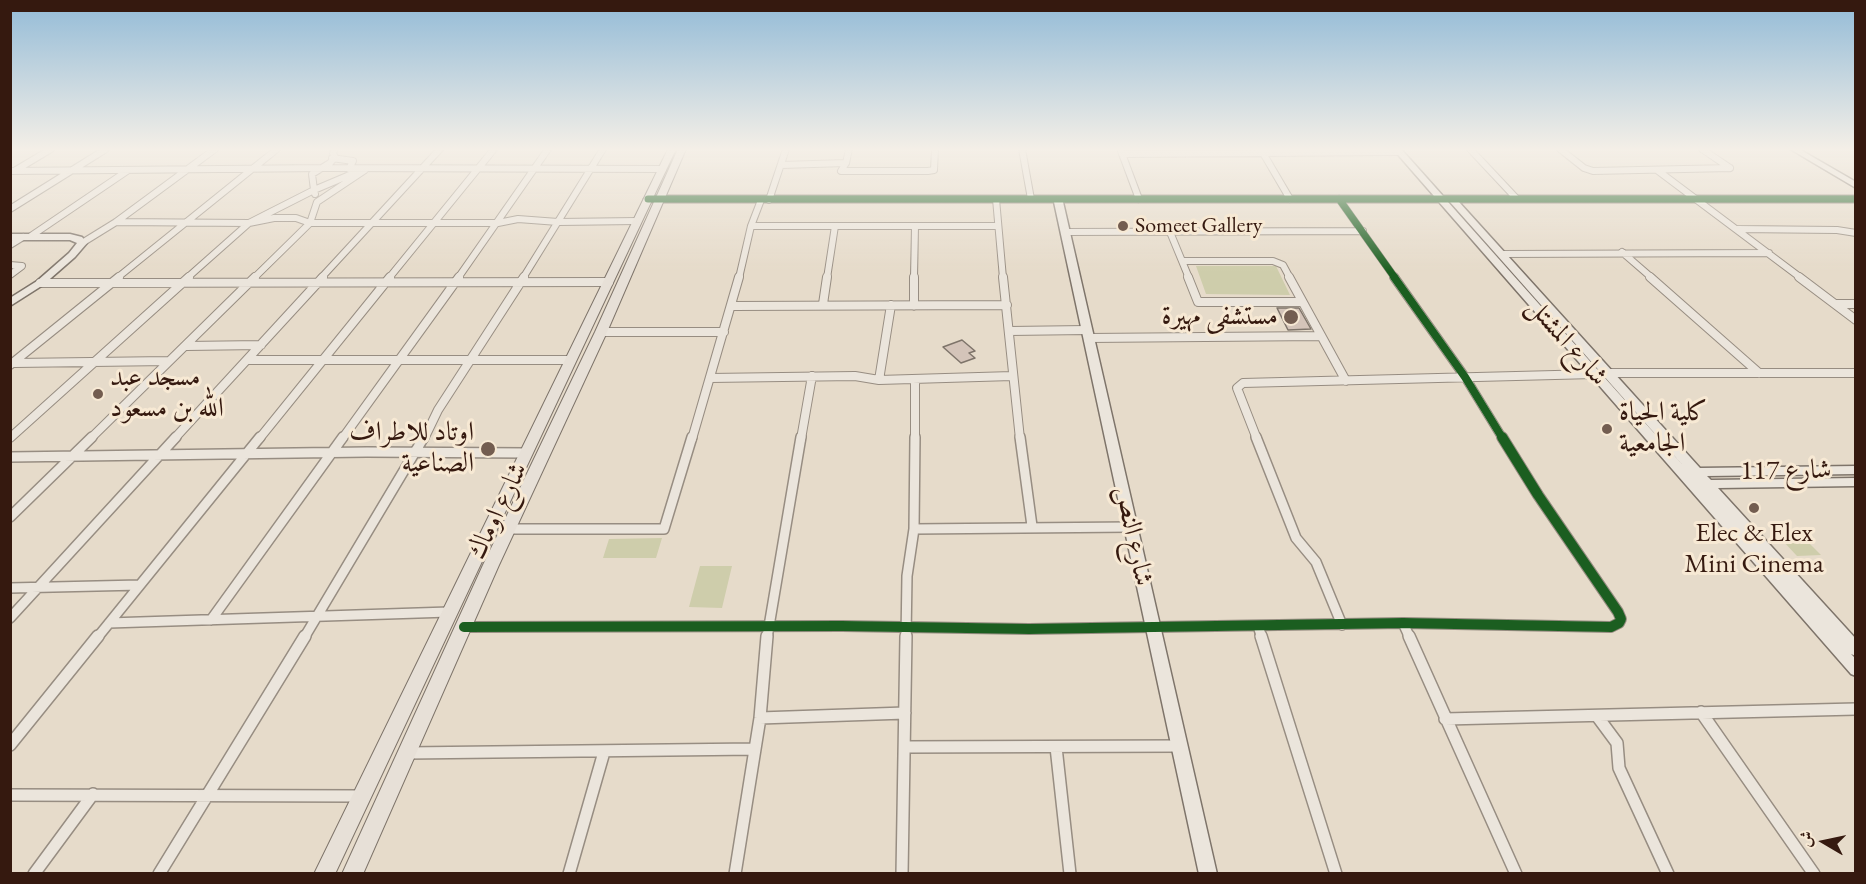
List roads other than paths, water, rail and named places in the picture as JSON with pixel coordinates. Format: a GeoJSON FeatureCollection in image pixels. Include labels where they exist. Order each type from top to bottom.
{"type":"FeatureCollection","features":[{"type":"Feature","properties":{"kind":"main road","name":"شارع اوماك"},"geometry":{"type":"LineString","coordinates":[[352,873],[601,332],[657,190]]}},
{"type":"Feature","properties":{"kind":"main road","name":"شارع اوماك"},"geometry":{"type":"LineString","coordinates":[[324,873],[637,221],[659,190]]}},
{"type":"Feature","properties":{"kind":"street"},"geometry":{"type":"LineString","coordinates":[[12,208],[40,190]]}},
{"type":"Feature","properties":{"kind":"street"},"geometry":{"type":"LineString","coordinates":[[10,245],[98,190]]}},
{"type":"Feature","properties":{"kind":"street"},"geometry":{"type":"LineString","coordinates":[[10,303],[40,283],[82,243],[116,222],[159,190]]}},
{"type":"Feature","properties":{"kind":"street"},"geometry":{"type":"LineString","coordinates":[[12,364],[225,190]]}},
{"type":"Feature","properties":{"kind":"street"},"geometry":{"type":"LineString","coordinates":[[10,438],[249,222],[313,190]]}},
{"type":"Feature","properties":{"kind":"street"},"geometry":{"type":"LineString","coordinates":[[10,517],[310,222],[317,202],[314,190]]}},
{"type":"Feature","properties":{"kind":"street"},"geometry":{"type":"LineString","coordinates":[[317,202],[335,190]]}},
{"type":"Feature","properties":{"kind":"street"},"geometry":{"type":"LineString","coordinates":[[10,618],[403,190]]}},
{"type":"Feature","properties":{"kind":"street"},"geometry":{"type":"LineString","coordinates":[[10,745],[460,190]]}},
{"type":"Feature","properties":{"kind":"street"},"geometry":{"type":"LineString","coordinates":[[211,620],[328,455],[400,360],[519,190]]}},
{"type":"Feature","properties":{"kind":"street"},"geometry":{"type":"LineString","coordinates":[[159,873],[416,454],[438,410],[522,282],[577,190]]}},
{"type":"Feature","properties":{"kind":"street"},"geometry":{"type":"LineString","coordinates":[[510,529],[664,529],[732,306],[751,226],[769,190]]}},
{"type":"Feature","properties":{"kind":"street"},"geometry":{"type":"LineString","coordinates":[[1029,190],[1031,199]]}},
{"type":"Feature","properties":{"kind":"street"},"geometry":{"type":"LineString","coordinates":[[1136,190],[1139,199]]}},
{"type":"Feature","properties":{"kind":"street"},"geometry":{"type":"LineString","coordinates":[[1285,190],[1290,199]]}},
{"type":"Feature","properties":{"kind":"street","name":"شارع المشتل"},"geometry":{"type":"LineString","coordinates":[[1439,190],[1502,254],[1608,373],[1856,670]]}},
{"type":"Feature","properties":{"kind":"street"},"geometry":{"type":"LineString","coordinates":[[1509,190],[1516,198]]}},
{"type":"Feature","properties":{"kind":"street"},"geometry":{"type":"LineString","coordinates":[[1683,190],[1856,320]]}},
{"type":"Feature","properties":{"kind":"street"},"geometry":{"type":"LineString","coordinates":[[654,199],[1856,199]]}},
{"type":"Feature","properties":{"kind":"street"},"geometry":{"type":"LineString","coordinates":[[996,199],[1012,376],[1032,526]]}},
{"type":"Feature","properties":{"kind":"street","name":"شارع النص"},"geometry":{"type":"LineString","coordinates":[[1058,199],[1208,873]]}},
{"type":"Feature","properties":{"kind":"street"},"geometry":{"type":"LineString","coordinates":[[464,627],[1152,627],[1403,623],[1611,627],[1619,623],[1621,618],[1538,495],[1465,377],[1339,199]]}},
{"type":"Feature","properties":{"kind":"street","name":"شارع المشتل"},"geometry":{"type":"LineString","coordinates":[[1447,199],[1594,374],[1681,472]]}},
{"type":"Feature","properties":{"kind":"street"},"geometry":{"type":"LineString","coordinates":[[116,222],[249,222],[274,218],[296,218],[310,222],[498,222],[518,219],[558,222],[637,221]]}},
{"type":"Feature","properties":{"kind":"street"},"geometry":{"type":"LineString","coordinates":[[751,226],[998,226]]}},
{"type":"Feature","properties":{"kind":"street"},"geometry":{"type":"LineString","coordinates":[[823,304],[835,226]]}},
{"type":"Feature","properties":{"kind":"street"},"geometry":{"type":"LineString","coordinates":[[914,306],[915,226]]}},
{"type":"Feature","properties":{"kind":"street"},"geometry":{"type":"LineString","coordinates":[[1737,229],[1837,230],[1856,233]]}},
{"type":"Feature","properties":{"kind":"street"},"geometry":{"type":"LineString","coordinates":[[1065,232],[1363,231]]}},
{"type":"Feature","properties":{"kind":"street"},"geometry":{"type":"LineString","coordinates":[[1170,232],[1196,299],[1203,303],[1302,302]]}},
{"type":"Feature","properties":{"kind":"street"},"geometry":{"type":"LineString","coordinates":[[10,237],[70,237],[79,239],[82,243]]}},
{"type":"Feature","properties":{"kind":"street"},"geometry":{"type":"LineString","coordinates":[[1622,252],[1759,373]]}},
{"type":"Feature","properties":{"kind":"street"},"geometry":{"type":"LineString","coordinates":[[1502,254],[1769,253]]}},
{"type":"Feature","properties":{"kind":"street"},"geometry":{"type":"LineString","coordinates":[[1183,261],[1278,263],[1282,265],[1346,381]]}},
{"type":"Feature","properties":{"kind":"street"},"geometry":{"type":"LineString","coordinates":[[10,265],[22,266],[10,274]]}},
{"type":"Feature","properties":{"kind":"street"},"geometry":{"type":"LineString","coordinates":[[40,283],[609,282]]}},
{"type":"Feature","properties":{"kind":"street"},"geometry":{"type":"LineString","coordinates":[[1835,304],[1856,304]]}},
{"type":"Feature","properties":{"kind":"street"},"geometry":{"type":"LineString","coordinates":[[879,380],[891,305]]}},
{"type":"Feature","properties":{"kind":"street"},"geometry":{"type":"LineString","coordinates":[[732,306],[1007,305]]}},
{"type":"Feature","properties":{"kind":"street"},"geometry":{"type":"LineString","coordinates":[[1009,331],[1321,336]]}},
{"type":"Feature","properties":{"kind":"street"},"geometry":{"type":"LineString","coordinates":[[601,332],[724,332]]}},
{"type":"Feature","properties":{"kind":"street"},"geometry":{"type":"LineString","coordinates":[[186,346],[261,345]]}},
{"type":"Feature","properties":{"kind":"street"},"geometry":{"type":"LineString","coordinates":[[247,360],[571,360]]}},
{"type":"Feature","properties":{"kind":"street"},"geometry":{"type":"LineString","coordinates":[[12,364],[169,361]]}},
{"type":"Feature","properties":{"kind":"street"},"geometry":{"type":"LineString","coordinates":[[1608,373],[1856,373]]}},
{"type":"Feature","properties":{"kind":"street"},"geometry":{"type":"LineString","coordinates":[[1342,625],[1316,562],[1296,538],[1237,388],[1243,383],[1257,382],[1594,374]]}},
{"type":"Feature","properties":{"kind":"street"},"geometry":{"type":"LineString","coordinates":[[735,873],[760,718],[768,628],[812,376]]}},
{"type":"Feature","properties":{"kind":"street"},"geometry":{"type":"LineString","coordinates":[[710,378],[855,376],[879,380],[1012,376]]}},
{"type":"Feature","properties":{"kind":"street"},"geometry":{"type":"LineString","coordinates":[[902,873],[907,576],[914,529],[915,379]]}},
{"type":"Feature","properties":{"kind":"street"},"geometry":{"type":"LineString","coordinates":[[10,457],[328,455],[367,452],[526,453]]}},
{"type":"Feature","properties":{"kind":"street","name":"شارع 117"},"geometry":{"type":"LineString","coordinates":[[1694,478],[1736,472],[1856,470]]}},
{"type":"Feature","properties":{"kind":"street","name":"شارع 117"},"geometry":{"type":"LineString","coordinates":[[1681,472],[1707,484],[1856,482]]}},
{"type":"Feature","properties":{"kind":"street"},"geometry":{"type":"LineString","coordinates":[[1736,472],[1747,483]]}},
{"type":"Feature","properties":{"kind":"street"},"geometry":{"type":"LineString","coordinates":[[1707,484],[1856,650]]}},
{"type":"Feature","properties":{"kind":"street"},"geometry":{"type":"LineString","coordinates":[[914,529],[1032,526],[1131,527]]}},
{"type":"Feature","properties":{"kind":"street"},"geometry":{"type":"LineString","coordinates":[[10,588],[140,585]]}},
{"type":"Feature","properties":{"kind":"street"},"geometry":{"type":"LineString","coordinates":[[109,623],[449,612]]}},
{"type":"Feature","properties":{"kind":"street"},"geometry":{"type":"LineString","coordinates":[[1403,623],[1516,873]]}},
{"type":"Feature","properties":{"kind":"street"},"geometry":{"type":"LineString","coordinates":[[1258,626],[1336,873]]}},
{"type":"Feature","properties":{"kind":"street"},"geometry":{"type":"LineString","coordinates":[[1445,719],[1856,709]]}},
{"type":"Feature","properties":{"kind":"street"},"geometry":{"type":"LineString","coordinates":[[1701,712],[1814,873]]}},
{"type":"Feature","properties":{"kind":"street"},"geometry":{"type":"LineString","coordinates":[[760,718],[905,713]]}},
{"type":"Feature","properties":{"kind":"street"},"geometry":{"type":"LineString","coordinates":[[1597,716],[1617,743],[1619,768],[1668,873]]}},
{"type":"Feature","properties":{"kind":"street"},"geometry":{"type":"LineString","coordinates":[[905,747],[1179,746]]}},
{"type":"Feature","properties":{"kind":"street"},"geometry":{"type":"LineString","coordinates":[[1056,747],[1070,873]]}},
{"type":"Feature","properties":{"kind":"street"},"geometry":{"type":"LineString","coordinates":[[407,753],[755,749]]}},
{"type":"Feature","properties":{"kind":"street"},"geometry":{"type":"LineString","coordinates":[[569,873],[604,752]]}},
{"type":"Feature","properties":{"kind":"street"},"geometry":{"type":"LineString","coordinates":[[34,873],[93,794]]}},
{"type":"Feature","properties":{"kind":"street"},"geometry":{"type":"LineString","coordinates":[[10,795],[361,796]]}},
{"type":"Feature","properties":{"kind":"place","name":"Someet Gallery"},"geometry":{"type":"Point","coordinates":[1123,226]}},
{"type":"Feature","properties":{"kind":"place","name":"مستشفى مهيرة"},"geometry":{"type":"Point","coordinates":[1291,317]}},
{"type":"Feature","properties":{"kind":"place","name":"مسجد عبد الله بن مسعود"},"geometry":{"type":"Point","coordinates":[98,394]}},
{"type":"Feature","properties":{"kind":"place","name":"كلية الحياة الجامعية"},"geometry":{"type":"Point","coordinates":[1607,429]}},
{"type":"Feature","properties":{"kind":"place","name":"اوتاد للاطراف الصناعية"},"geometry":{"type":"Point","coordinates":[488,449]}},
{"type":"Feature","properties":{"kind":"place","name":"Elec & Elex Mini Cinema"},"geometry":{"type":"Point","coordinates":[1754,508]}}]}
